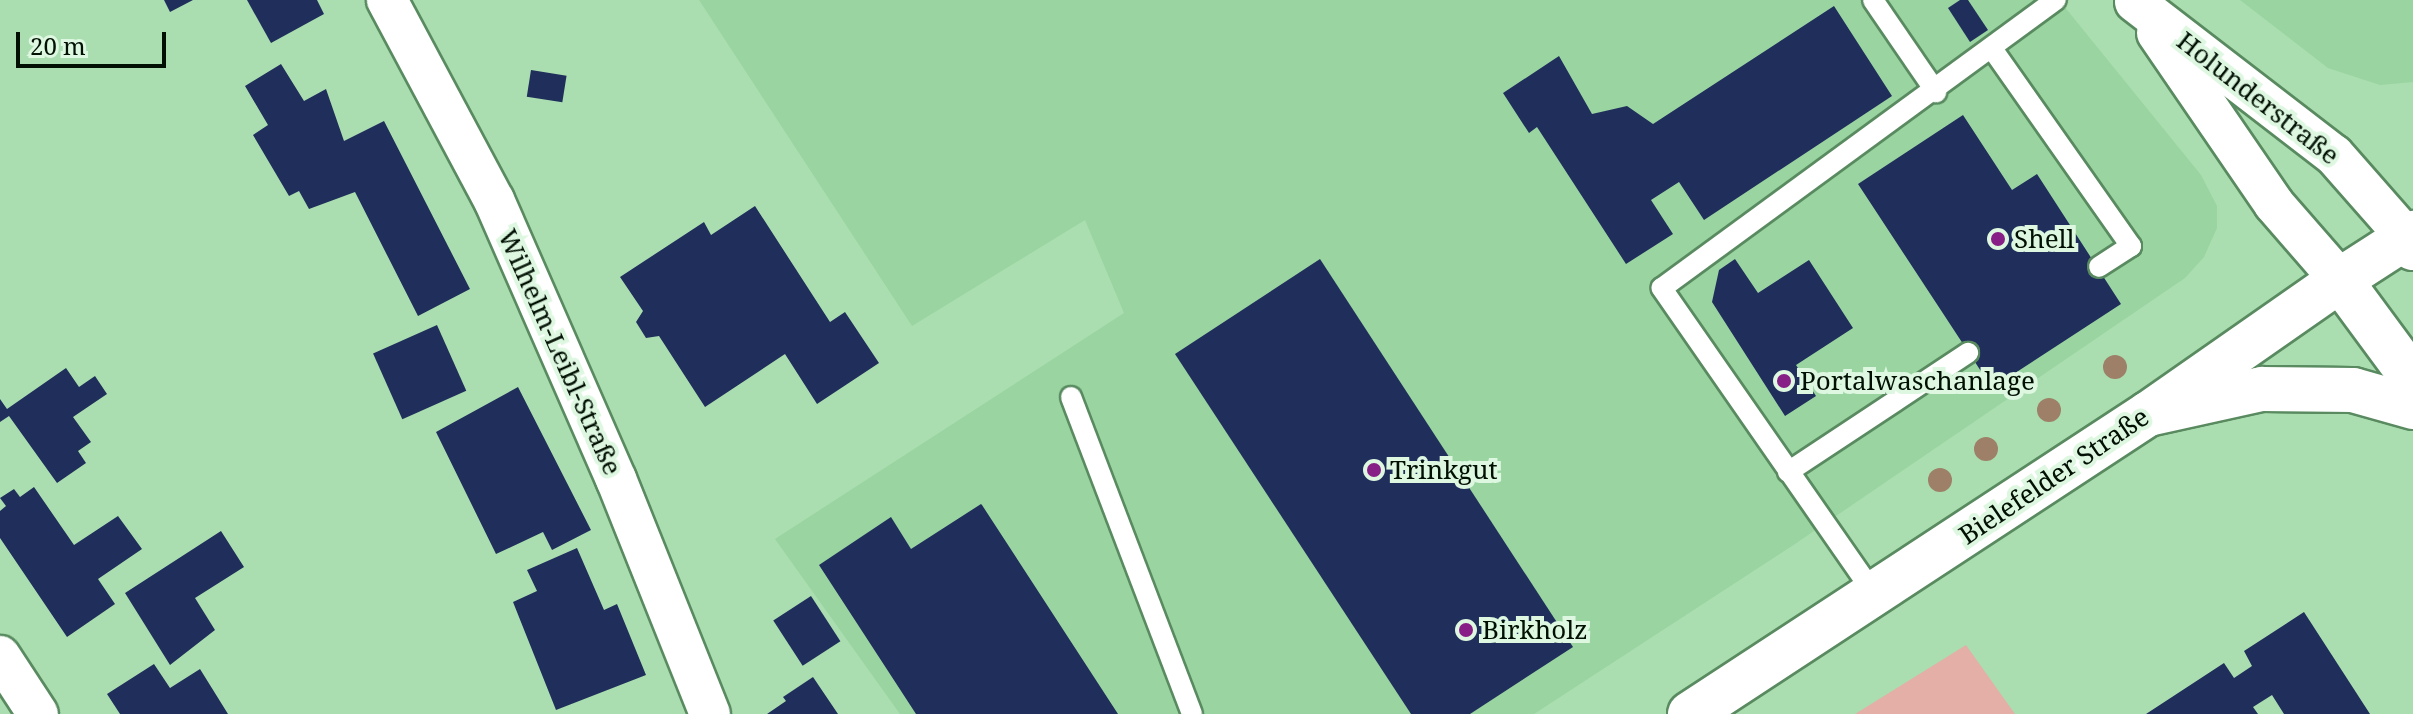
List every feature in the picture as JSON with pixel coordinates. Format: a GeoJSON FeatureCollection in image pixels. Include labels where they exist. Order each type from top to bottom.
{"type":"FeatureCollection","features":[{"type":"Feature","properties":{"kind":"main road","name":"Bielefelder Straße"},"geometry":{"type":"LineString","coordinates":[[1690,714],[2148,414],[2340,280],[2411,239]]}},
{"type":"Feature","properties":{"kind":"main road"},"geometry":{"type":"LineString","coordinates":[[2340,280],[2413,379]]}},
{"type":"Feature","properties":{"kind":"main road"},"geometry":{"type":"LineString","coordinates":[[2148,414],[2204,398],[2291,388],[2353,390],[2413,407]]}},
{"type":"Feature","properties":{"kind":"street","name":"Wilhelm-Leibl-Straße"},"geometry":{"type":"LineString","coordinates":[[387,0],[494,200],[616,479],[710,714]]}},
{"type":"Feature","properties":{"kind":"street","name":"Holunderstraße"},"geometry":{"type":"LineString","coordinates":[[2134,1],[2334,155],[2411,239]]}},
{"type":"Feature","properties":{"kind":"street","name":"Holunderstraße"},"geometry":{"type":"LineString","coordinates":[[2134,1],[2274,204],[2340,280]]}},
{"type":"Feature","properties":{"kind":"street"},"geometry":{"type":"LineString","coordinates":[[0,656],[38,714]]}},
{"type":"Feature","properties":{"kind":"lane"},"geometry":{"type":"LineString","coordinates":[[1873,0],[1936,92]]}},
{"type":"Feature","properties":{"kind":"lane"},"geometry":{"type":"LineString","coordinates":[[1875,595],[1662,288],[1936,92],[2056,0]]}},
{"type":"Feature","properties":{"kind":"lane"},"geometry":{"type":"LineString","coordinates":[[1993,50],[2131,246],[2099,267]]}},
{"type":"Feature","properties":{"kind":"lane"},"geometry":{"type":"LineString","coordinates":[[1788,472],[1968,353]]}},
{"type":"Feature","properties":{"kind":"lane"},"geometry":{"type":"LineString","coordinates":[[1071,397],[1192,714]]}},
{"type":"Feature","properties":{"kind":"shaded area"},"geometry":{"type":"Polygon","coordinates":[[[699,0],[2059,0],[2201,175],[2217,206],[2217,228],[2204,257],[2185,278],[1792,546],[1534,714],[900,714],[775,539],[1124,313],[1085,220],[912,326],[699,0]]]}},
{"type":"Feature","properties":{"kind":"shaded area"},"geometry":{"type":"Polygon","coordinates":[[[2240,0],[2413,0],[2413,82],[2380,85],[2328,68],[2240,0]]]}},
{"type":"Feature","properties":{"kind":"shaded area"},"geometry":{"type":"Polygon","coordinates":[[[1966,645],[2015,714],[1855,714],[1966,645]]]}},
{"type":"Feature","properties":{"kind":"building"},"geometry":{"type":"Polygon","coordinates":[[[164,0],[193,0],[170,12],[164,0]]]}},
{"type":"Feature","properties":{"kind":"building"},"geometry":{"type":"Polygon","coordinates":[[[247,0],[317,0],[324,14],[271,43],[247,0]]]}},
{"type":"Feature","properties":{"kind":"building"},"geometry":{"type":"Polygon","coordinates":[[[1960,0],[1968,0],[1988,30],[1970,42],[1948,8],[1960,0]]]}},
{"type":"Feature","properties":{"kind":"building"},"geometry":{"type":"Polygon","coordinates":[[[1834,6],[1892,96],[1704,220],[1679,182],[1651,200],[1673,234],[1626,264],[1537,127],[1529,133],[1503,93],[1559,56],[1592,114],[1627,106],[1653,124],[1834,6]]]}},
{"type":"Feature","properties":{"kind":"building"},"geometry":{"type":"Polygon","coordinates":[[[281,64],[304,101],[326,89],[344,141],[384,121],[470,289],[418,316],[355,192],[309,209],[299,191],[289,196],[253,135],[268,125],[245,86],[281,64]]]}},
{"type":"Feature","properties":{"kind":"building"},"geometry":{"type":"Polygon","coordinates":[[[531,70],[567,76],[562,102],[527,97],[531,70]]]}},
{"type":"Feature","properties":{"kind":"building"},"geometry":{"type":"Polygon","coordinates":[[[1963,115],[2012,190],[2037,174],[2121,304],[1992,388],[1858,184],[1963,115]]]}},
{"type":"Feature","properties":{"kind":"building"},"geometry":{"type":"Polygon","coordinates":[[[755,206],[830,322],[845,312],[879,363],[817,404],[785,354],[705,407],[659,336],[646,338],[636,322],[643,311],[620,277],[704,222],[711,235],[755,206]]]}},
{"type":"Feature","properties":{"kind":"building"},"geometry":{"type":"Polygon","coordinates":[[[1320,259],[1573,647],[1470,714],[1411,714],[1175,354],[1320,259]]]}},
{"type":"Feature","properties":{"kind":"building"},"geometry":{"type":"Polygon","coordinates":[[[1735,259],[1758,293],[1809,260],[1853,328],[1796,365],[1816,396],[1785,416],[1712,302],[1719,270],[1735,259]]]}},
{"type":"Feature","properties":{"kind":"building"},"geometry":{"type":"Polygon","coordinates":[[[437,325],[466,391],[402,419],[373,353],[437,325]]]}},
{"type":"Feature","properties":{"kind":"building"},"geometry":{"type":"Polygon","coordinates":[[[66,368],[79,387],[95,376],[107,394],[73,417],[91,442],[78,451],[86,463],[57,483],[9,416],[0,422],[0,399],[7,409],[66,368]]]}},
{"type":"Feature","properties":{"kind":"building"},"geometry":{"type":"Polygon","coordinates":[[[518,387],[591,530],[552,550],[543,532],[496,554],[436,432],[518,387]]]}},
{"type":"Feature","properties":{"kind":"building"},"geometry":{"type":"Polygon","coordinates":[[[34,487],[74,545],[118,516],[142,549],[98,579],[115,604],[67,637],[0,538],[0,511],[6,506],[0,498],[14,489],[20,497],[34,487]]]}},
{"type":"Feature","properties":{"kind":"building"},"geometry":{"type":"Polygon","coordinates":[[[981,504],[1118,714],[916,714],[819,565],[891,517],[911,549],[981,504]]]}},
{"type":"Feature","properties":{"kind":"building"},"geometry":{"type":"Polygon","coordinates":[[[221,531],[244,567],[195,598],[215,630],[170,665],[125,593],[221,531]]]}},
{"type":"Feature","properties":{"kind":"building"},"geometry":{"type":"Polygon","coordinates":[[[577,548],[604,610],[617,604],[646,675],[556,710],[513,602],[537,591],[527,570],[577,548]]]}},
{"type":"Feature","properties":{"kind":"building"},"geometry":{"type":"Polygon","coordinates":[[[811,596],[840,641],[803,666],[773,621],[811,596]]]}},
{"type":"Feature","properties":{"kind":"building"},"geometry":{"type":"Polygon","coordinates":[[[2304,612],[2370,714],[2284,714],[2272,695],[2253,707],[2258,714],[2146,714],[2224,663],[2234,678],[2252,666],[2244,651],[2304,612]]]}},
{"type":"Feature","properties":{"kind":"building"},"geometry":{"type":"Polygon","coordinates":[[[154,664],[170,688],[200,669],[228,714],[120,714],[107,694],[154,664]]]}},
{"type":"Feature","properties":{"kind":"building"},"geometry":{"type":"Polygon","coordinates":[[[813,677],[838,714],[767,714],[786,701],[783,697],[813,677]]]}},
{"type":"Feature","properties":{"kind":"place","name":"Shell"},"geometry":{"type":"Point","coordinates":[1998,239]}},
{"type":"Feature","properties":{"kind":"place","name":"Portalwaschanlage"},"geometry":{"type":"Point","coordinates":[1784,381]}},
{"type":"Feature","properties":{"kind":"place","name":"Trinkgut"},"geometry":{"type":"Point","coordinates":[1374,470]}},
{"type":"Feature","properties":{"kind":"place","name":"Birkholz"},"geometry":{"type":"Point","coordinates":[1466,630]}}]}
